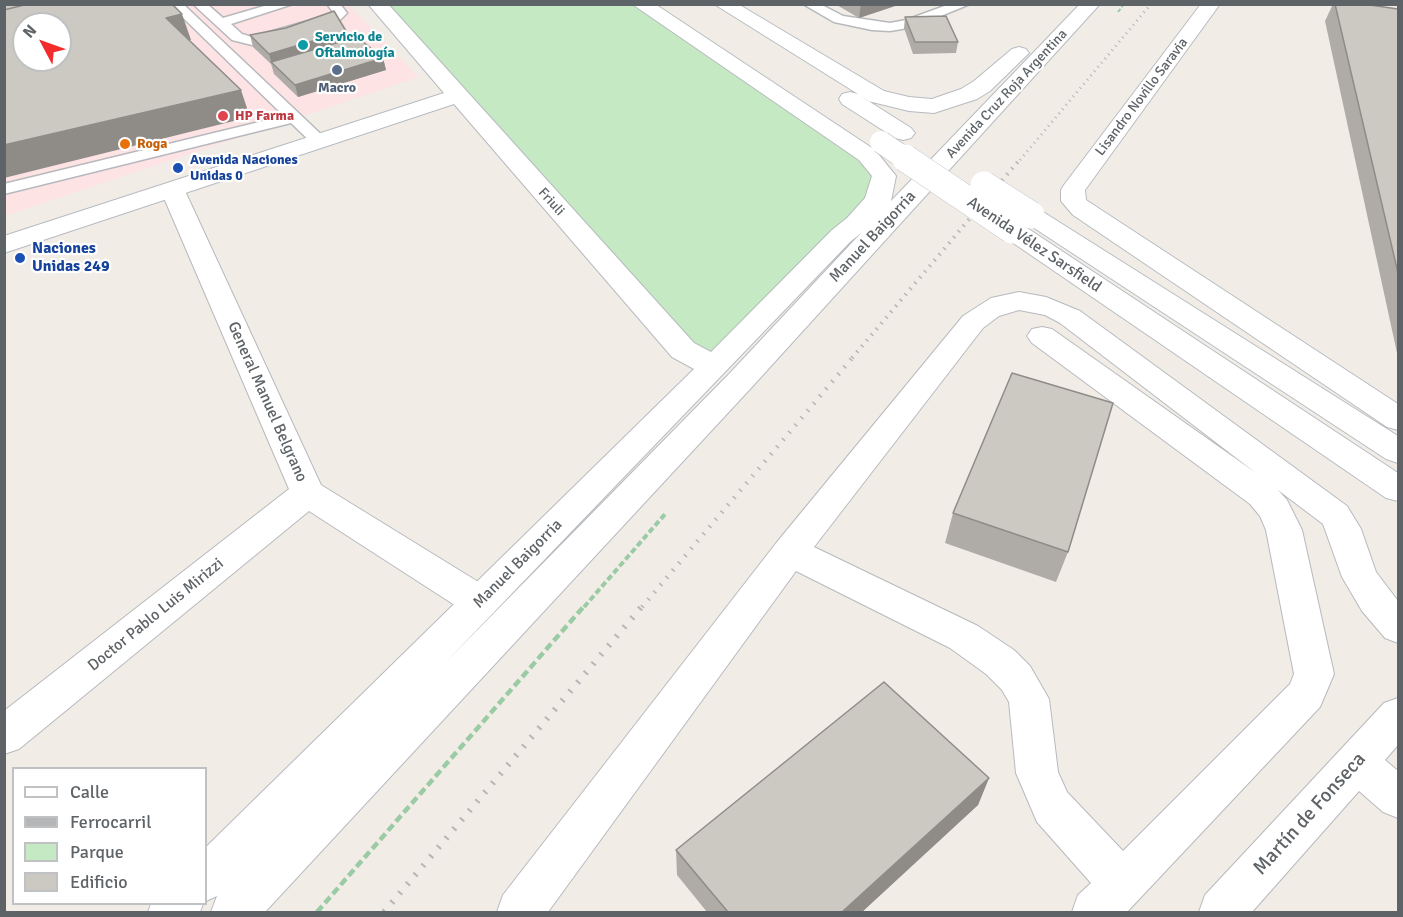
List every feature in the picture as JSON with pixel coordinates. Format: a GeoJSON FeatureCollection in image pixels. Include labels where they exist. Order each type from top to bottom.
{"type":"FeatureCollection","features":[{"type":"Feature","properties":{"kind":"main road","name":"Friuli"},"geometry":{"type":"LineString","coordinates":[[377,4],[683,350],[727,374]]}},
{"type":"Feature","properties":{"kind":"main road"},"geometry":{"type":"LineString","coordinates":[[641,4],[867,155],[878,167],[884,176],[881,194],[841,236]]}},
{"type":"Feature","properties":{"kind":"main road","name":"Avenida Vélez Sarsfield"},"geometry":{"type":"LineString","coordinates":[[668,4],[892,138]]}},
{"type":"Feature","properties":{"kind":"main road","name":"Avenida Vélez Sarsfield"},"geometry":{"type":"LineString","coordinates":[[702,4],[892,138],[1021,223],[1398,489]]}},
{"type":"Feature","properties":{"kind":"main road"},"geometry":{"type":"LineString","coordinates":[[723,4],[876,96],[921,106],[949,102],[982,86],[1075,4]]}},
{"type":"Feature","properties":{"kind":"main road","name":"Avenida Cruz Roja Argentina"},"geometry":{"type":"LineString","coordinates":[[922,183],[1091,4]]}},
{"type":"Feature","properties":{"kind":"main road","name":"Lisandro Novillo Saravia"},"geometry":{"type":"LineString","coordinates":[[1211,4],[1073,190],[1074,201],[1082,210],[1398,419]]}},
{"type":"Feature","properties":{"kind":"main road"},"geometry":{"type":"LineString","coordinates":[[4,245],[457,96]]}},
{"type":"Feature","properties":{"kind":"main road","name":"Manuel Baigorria"},"geometry":{"type":"LineString","coordinates":[[234,912],[727,374],[841,236],[880,206],[922,183]]}},
{"type":"Feature","properties":{"kind":"main road","name":"Manuel Baigorria"},"geometry":{"type":"LineString","coordinates":[[207,877],[480,602],[727,374],[922,183]]}},
{"type":"Feature","properties":{"kind":"main road","name":"General Manuel Belgrano"},"geometry":{"type":"LineString","coordinates":[[173,191],[308,493],[480,602]]}},
{"type":"Feature","properties":{"kind":"main road","name":"Avenida Vélez Sarsfield"},"geometry":{"type":"LineString","coordinates":[[1021,223],[1398,451]]}},
{"type":"Feature","properties":{"kind":"main road"},"geometry":{"type":"LineString","coordinates":[[519,912],[790,552],[973,322],[1001,304],[1019,301],[1036,303],[1070,317],[1335,515],[1343,529],[1360,577],[1375,600],[1398,627]]}},
{"type":"Feature","properties":{"kind":"main road"},"geometry":{"type":"LineString","coordinates":[[1042,336],[1262,495],[1275,509],[1284,530],[1314,674],[1306,695],[1095,912]]}},
{"type":"Feature","properties":{"kind":"main road","name":"Doctor Pablo Luis Mirizzi"},"geometry":{"type":"LineString","coordinates":[[4,736],[308,493]]}},
{"type":"Feature","properties":{"kind":"main road"},"geometry":{"type":"LineString","coordinates":[[790,552],[954,632],[1000,662],[1016,678],[1029,699],[1037,773],[1052,807],[1122,884]]}},
{"type":"Feature","properties":{"kind":"main road","name":"Martín de Fonseca"},"geometry":{"type":"LineString","coordinates":[[1222,912],[1398,716]]}},
{"type":"Feature","properties":{"kind":"main road"},"geometry":{"type":"LineString","coordinates":[[1357,762],[1398,798]]}},
{"type":"Feature","properties":{"kind":"lane"},"geometry":{"type":"LineString","coordinates":[[176,4],[320,142]]}},
{"type":"Feature","properties":{"kind":"lane"},"geometry":{"type":"LineString","coordinates":[[199,4],[237,37],[252,41],[334,18],[340,13],[333,4]]}},
{"type":"Feature","properties":{"kind":"lane"},"geometry":{"type":"LineString","coordinates":[[221,23],[287,4]]}},
{"type":"Feature","properties":{"kind":"lane"},"geometry":{"type":"LineString","coordinates":[[809,4],[839,19],[872,27],[890,27],[909,24],[964,4]]}},
{"type":"Feature","properties":{"kind":"lane"},"geometry":{"type":"LineString","coordinates":[[4,189],[294,118]]}},
{"type":"Feature","properties":{"kind":"shaded area"},"geometry":{"type":"Polygon","coordinates":[[[4,5],[349,5],[419,77],[5,216],[4,5]]]}},
{"type":"Feature","properties":{"kind":"green space"},"geometry":{"type":"Polygon","coordinates":[[[377,5],[641,5],[867,155],[881,194],[714,367],[377,5]]]}},
{"type":"Feature","properties":{"kind":"building"},"geometry":{"type":"Polygon","coordinates":[[[4,4],[28,4],[4,10],[4,4]]]}},
{"type":"Feature","properties":{"kind":"building"},"geometry":{"type":"Polygon","coordinates":[[[28,4],[172,4],[182,14],[166,18],[241,90],[4,145],[4,10],[28,4]]]}},
{"type":"Feature","properties":{"kind":"building"},"geometry":{"type":"Polygon","coordinates":[[[1335,4],[1363,4],[1398,9],[1398,273],[1335,4]]]}},
{"type":"Feature","properties":{"kind":"building"},"geometry":{"type":"Polygon","coordinates":[[[334,11],[346,31],[269,54],[250,35],[286,28],[334,11]]]}},
{"type":"Feature","properties":{"kind":"building"},"geometry":{"type":"Polygon","coordinates":[[[946,16],[958,42],[915,42],[905,17],[946,16]]]}},
{"type":"Feature","properties":{"kind":"building"},"geometry":{"type":"Polygon","coordinates":[[[357,37],[383,58],[295,85],[271,62],[357,37]]]}},
{"type":"Feature","properties":{"kind":"building"},"geometry":{"type":"Polygon","coordinates":[[[1012,373],[1113,403],[1068,552],[953,513],[1012,373]]]}},
{"type":"Feature","properties":{"kind":"building"},"geometry":{"type":"Polygon","coordinates":[[[884,682],[989,778],[842,912],[728,912],[676,850],[884,682]]]}},
{"type":"Feature","properties":{"kind":"railway"},"geometry":{"type":"LineString","coordinates":[[1020,160],[1151,4]]}},
{"type":"Feature","properties":{"kind":"railway"},"geometry":{"type":"LineString","coordinates":[[852,358],[1021,158]]}},
{"type":"Feature","properties":{"kind":"railway"},"geometry":{"type":"LineString","coordinates":[[642,607],[853,357]]}},
{"type":"Feature","properties":{"kind":"railway"},"geometry":{"type":"LineString","coordinates":[[384,912],[643,605]]}},
{"type":"Feature","properties":{"kind":"place","name":"Servicio de Oftalmología"},"geometry":{"type":"Point","coordinates":[303,45]}},
{"type":"Feature","properties":{"kind":"place","name":"Macro"},"geometry":{"type":"Point","coordinates":[337,70]}},
{"type":"Feature","properties":{"kind":"place","name":"HP Farma"},"geometry":{"type":"Point","coordinates":[223,116]}},
{"type":"Feature","properties":{"kind":"place","name":"Roga"},"geometry":{"type":"Point","coordinates":[125,144]}},
{"type":"Feature","properties":{"kind":"place","name":"Avenida Naciones Unidas 0"},"geometry":{"type":"Point","coordinates":[178,168]}},
{"type":"Feature","properties":{"kind":"place","name":"Naciones Unidas 249"},"geometry":{"type":"Point","coordinates":[20,258]}}]}
